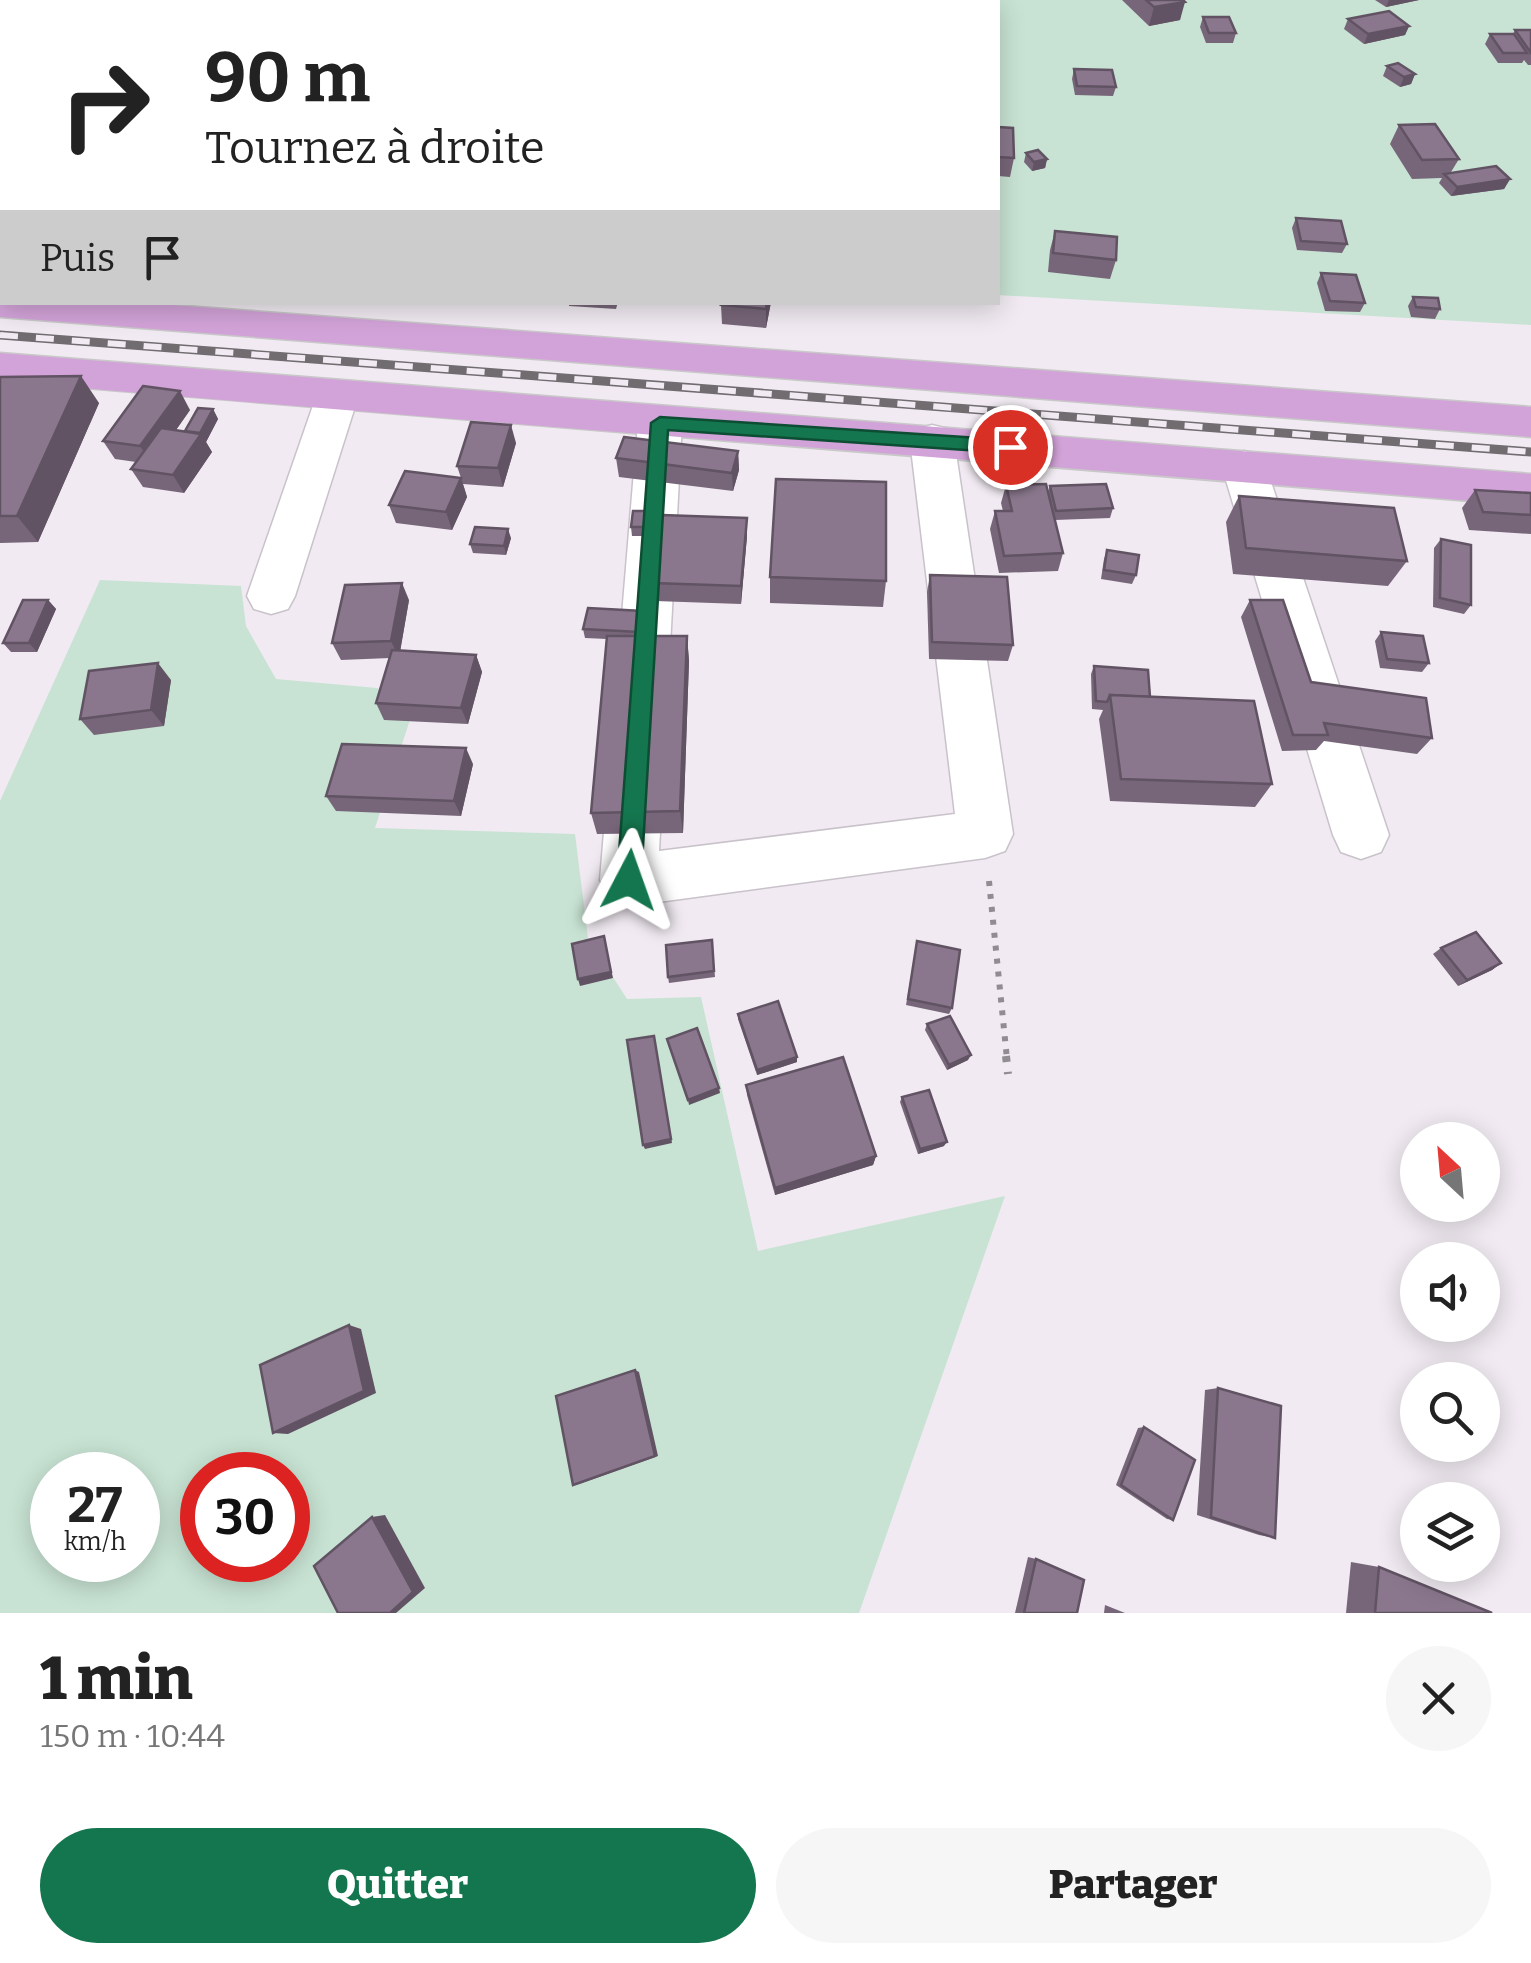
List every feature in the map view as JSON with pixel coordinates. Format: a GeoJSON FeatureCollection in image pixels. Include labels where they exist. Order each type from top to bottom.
{"type":"FeatureCollection","features":[{"type":"Feature","properties":{"kind":"main road"},"geometry":{"type":"LineString","coordinates":[[0,305],[1531,422]]}},
{"type":"Feature","properties":{"kind":"main road"},"geometry":{"type":"LineString","coordinates":[[0,366],[660,423],[932,440],[1531,490]]}},
{"type":"Feature","properties":{"kind":"street"},"geometry":{"type":"LineString","coordinates":[[272,596],[338,394]]}},
{"type":"Feature","properties":{"kind":"street"},"geometry":{"type":"LineString","coordinates":[[660,423],[629,880],[985,834],[932,440]]}},
{"type":"Feature","properties":{"kind":"street"},"geometry":{"type":"LineString","coordinates":[[1244,467],[1361,834]]}},
{"type":"Feature","properties":{"kind":"path"},"geometry":{"type":"LineString","coordinates":[[985,834],[1008,1074]]}},
{"type":"Feature","properties":{"kind":"green space"},"geometry":{"type":"Polygon","coordinates":[[[1000,0],[1531,0],[1531,325],[1000,295],[1000,0]]]}},
{"type":"Feature","properties":{"kind":"green space"},"geometry":{"type":"Polygon","coordinates":[[[100,580],[241,586],[246,626],[276,679],[377,688],[415,704],[375,828],[575,834],[588,938],[627,999],[701,997],[758,1251],[1005,1196],[859,1613],[0,1613],[0,801],[100,580]]]}},
{"type":"Feature","properties":{"kind":"building"},"geometry":{"type":"Polygon","coordinates":[[[1146,0],[1183,0],[1185,2],[1154,7],[1146,0]]]}},
{"type":"Feature","properties":{"kind":"building"},"geometry":{"type":"Polygon","coordinates":[[[1389,11],[1409,26],[1368,34],[1348,19],[1389,11]]]}},
{"type":"Feature","properties":{"kind":"building"},"geometry":{"type":"Polygon","coordinates":[[[1203,17],[1229,17],[1236,33],[1209,33],[1203,17]]]}},
{"type":"Feature","properties":{"kind":"building"},"geometry":{"type":"Polygon","coordinates":[[[1515,30],[1531,30],[1531,53],[1515,30]]]}},
{"type":"Feature","properties":{"kind":"building"},"geometry":{"type":"Polygon","coordinates":[[[1490,34],[1514,34],[1527,53],[1503,53],[1490,34]]]}},
{"type":"Feature","properties":{"kind":"building"},"geometry":{"type":"Polygon","coordinates":[[[1398,63],[1415,74],[1404,77],[1387,66],[1398,63]]]}},
{"type":"Feature","properties":{"kind":"building"},"geometry":{"type":"Polygon","coordinates":[[[1074,69],[1112,70],[1116,87],[1077,86],[1074,69]]]}},
{"type":"Feature","properties":{"kind":"building"},"geometry":{"type":"Polygon","coordinates":[[[1435,124],[1459,159],[1422,160],[1399,125],[1435,124]]]}},
{"type":"Feature","properties":{"kind":"building"},"geometry":{"type":"Polygon","coordinates":[[[1000,127],[1013,128],[1014,158],[1000,157],[1000,127]]]}},
{"type":"Feature","properties":{"kind":"building"},"geometry":{"type":"Polygon","coordinates":[[[1038,150],[1047,159],[1034,162],[1026,153],[1038,150]]]}},
{"type":"Feature","properties":{"kind":"building"},"geometry":{"type":"Polygon","coordinates":[[[1496,166],[1510,179],[1457,187],[1444,174],[1496,166]]]}},
{"type":"Feature","properties":{"kind":"building"},"geometry":{"type":"Polygon","coordinates":[[[1296,218],[1341,221],[1347,244],[1301,241],[1296,218]]]}},
{"type":"Feature","properties":{"kind":"building"},"geometry":{"type":"Polygon","coordinates":[[[1055,231],[1117,237],[1116,260],[1053,253],[1055,231]]]}},
{"type":"Feature","properties":{"kind":"building"},"geometry":{"type":"Polygon","coordinates":[[[1321,273],[1356,275],[1365,303],[1330,301],[1321,273]]]}},
{"type":"Feature","properties":{"kind":"building"},"geometry":{"type":"Polygon","coordinates":[[[1413,297],[1438,298],[1440,309],[1416,307],[1413,297]]]}},
{"type":"Feature","properties":{"kind":"building"},"geometry":{"type":"Polygon","coordinates":[[[721,305],[767,305],[766,309],[721,305]]]}},
{"type":"Feature","properties":{"kind":"building"},"geometry":{"type":"Polygon","coordinates":[[[81,376],[17,516],[0,516],[0,377],[81,376]]]}},
{"type":"Feature","properties":{"kind":"building"},"geometry":{"type":"Polygon","coordinates":[[[143,386],[180,391],[140,446],[103,441],[143,386]]]}},
{"type":"Feature","properties":{"kind":"building"},"geometry":{"type":"Polygon","coordinates":[[[198,408],[213,409],[200,433],[185,431],[198,408]]]}},
{"type":"Feature","properties":{"kind":"building"},"geometry":{"type":"Polygon","coordinates":[[[471,422],[511,425],[498,468],[457,466],[471,422]]]}},
{"type":"Feature","properties":{"kind":"building"},"geometry":{"type":"Polygon","coordinates":[[[161,428],[201,434],[173,475],[131,469],[161,428]]]}},
{"type":"Feature","properties":{"kind":"building"},"geometry":{"type":"Polygon","coordinates":[[[624,437],[738,451],[732,473],[616,458],[624,437]]]}},
{"type":"Feature","properties":{"kind":"building"},"geometry":{"type":"Polygon","coordinates":[[[405,471],[461,478],[446,512],[389,505],[405,471]]]}},
{"type":"Feature","properties":{"kind":"building"},"geometry":{"type":"Polygon","coordinates":[[[776,479],[886,482],[886,581],[770,577],[776,479]]]}},
{"type":"Feature","properties":{"kind":"building"},"geometry":{"type":"Polygon","coordinates":[[[1046,484],[1063,553],[1004,556],[995,511],[1012,511],[1006,485],[1046,484]]]}},
{"type":"Feature","properties":{"kind":"building"},"geometry":{"type":"Polygon","coordinates":[[[1106,484],[1113,508],[1056,511],[1050,486],[1106,484]]]}},
{"type":"Feature","properties":{"kind":"building"},"geometry":{"type":"Polygon","coordinates":[[[1475,490],[1531,493],[1531,515],[1483,512],[1475,490]]]}},
{"type":"Feature","properties":{"kind":"building"},"geometry":{"type":"Polygon","coordinates":[[[1239,496],[1394,508],[1407,561],[1246,548],[1239,496]]]}},
{"type":"Feature","properties":{"kind":"building"},"geometry":{"type":"Polygon","coordinates":[[[633,511],[648,511],[646,527],[631,527],[633,511]]]}},
{"type":"Feature","properties":{"kind":"building"},"geometry":{"type":"Polygon","coordinates":[[[662,515],[747,518],[741,586],[653,583],[662,515]]]}},
{"type":"Feature","properties":{"kind":"building"},"geometry":{"type":"Polygon","coordinates":[[[475,527],[508,529],[504,546],[470,544],[475,527]]]}},
{"type":"Feature","properties":{"kind":"building"},"geometry":{"type":"Polygon","coordinates":[[[1441,539],[1471,545],[1471,605],[1440,598],[1441,539]]]}},
{"type":"Feature","properties":{"kind":"building"},"geometry":{"type":"Polygon","coordinates":[[[1107,550],[1139,555],[1136,575],[1104,570],[1107,550]]]}},
{"type":"Feature","properties":{"kind":"building"},"geometry":{"type":"Polygon","coordinates":[[[930,575],[1007,577],[1013,645],[932,642],[930,575]]]}},
{"type":"Feature","properties":{"kind":"building"},"geometry":{"type":"Polygon","coordinates":[[[402,583],[391,641],[332,643],[345,585],[402,583]]]}},
{"type":"Feature","properties":{"kind":"building"},"geometry":{"type":"Polygon","coordinates":[[[23,600],[48,600],[29,643],[3,643],[23,600]]]}},
{"type":"Feature","properties":{"kind":"building"},"geometry":{"type":"Polygon","coordinates":[[[1250,600],[1283,600],[1311,682],[1426,698],[1432,738],[1324,723],[1328,735],[1293,735],[1250,600]]]}},
{"type":"Feature","properties":{"kind":"building"},"geometry":{"type":"Polygon","coordinates":[[[588,608],[642,611],[639,632],[583,629],[588,608]]]}},
{"type":"Feature","properties":{"kind":"building"},"geometry":{"type":"Polygon","coordinates":[[[1381,632],[1423,636],[1429,663],[1387,659],[1381,632]]]}},
{"type":"Feature","properties":{"kind":"building"},"geometry":{"type":"Polygon","coordinates":[[[607,636],[687,636],[680,811],[591,813],[607,636]]]}},
{"type":"Feature","properties":{"kind":"building"},"geometry":{"type":"Polygon","coordinates":[[[392,650],[476,655],[461,708],[376,703],[392,650]]]}},
{"type":"Feature","properties":{"kind":"building"},"geometry":{"type":"Polygon","coordinates":[[[158,663],[151,710],[80,719],[89,671],[158,663]]]}},
{"type":"Feature","properties":{"kind":"building"},"geometry":{"type":"Polygon","coordinates":[[[1094,666],[1148,670],[1150,697],[1110,695],[1107,702],[1096,701],[1094,666]]]}},
{"type":"Feature","properties":{"kind":"building"},"geometry":{"type":"Polygon","coordinates":[[[1110,695],[1254,701],[1272,784],[1121,779],[1110,695]]]}},
{"type":"Feature","properties":{"kind":"building"},"geometry":{"type":"Polygon","coordinates":[[[342,744],[466,748],[454,801],[326,796],[342,744]]]}},
{"type":"Feature","properties":{"kind":"building"},"geometry":{"type":"Polygon","coordinates":[[[1476,932],[1501,963],[1467,980],[1441,948],[1476,932]]]}},
{"type":"Feature","properties":{"kind":"building"},"geometry":{"type":"Polygon","coordinates":[[[604,936],[611,972],[578,979],[572,944],[604,936]]]}},
{"type":"Feature","properties":{"kind":"building"},"geometry":{"type":"Polygon","coordinates":[[[712,940],[714,971],[668,977],[666,945],[712,940]]]}},
{"type":"Feature","properties":{"kind":"building"},"geometry":{"type":"Polygon","coordinates":[[[917,941],[960,950],[952,1008],[908,999],[917,941]]]}},
{"type":"Feature","properties":{"kind":"building"},"geometry":{"type":"Polygon","coordinates":[[[778,1001],[797,1057],[757,1070],[738,1014],[778,1001]]]}},
{"type":"Feature","properties":{"kind":"building"},"geometry":{"type":"Polygon","coordinates":[[[950,1016],[971,1055],[949,1065],[927,1024],[950,1016]]]}},
{"type":"Feature","properties":{"kind":"building"},"geometry":{"type":"Polygon","coordinates":[[[697,1028],[719,1088],[688,1100],[667,1039],[697,1028]]]}},
{"type":"Feature","properties":{"kind":"building"},"geometry":{"type":"Polygon","coordinates":[[[654,1036],[671,1139],[643,1145],[627,1040],[654,1036]]]}},
{"type":"Feature","properties":{"kind":"building"},"geometry":{"type":"Polygon","coordinates":[[[843,1057],[876,1156],[775,1188],[746,1085],[843,1057]]]}},
{"type":"Feature","properties":{"kind":"building"},"geometry":{"type":"Polygon","coordinates":[[[929,1090],[947,1142],[920,1149],[902,1097],[929,1090]]]}},
{"type":"Feature","properties":{"kind":"building"},"geometry":{"type":"Polygon","coordinates":[[[349,1325],[364,1391],[273,1433],[260,1365],[349,1325]]]}},
{"type":"Feature","properties":{"kind":"building"},"geometry":{"type":"Polygon","coordinates":[[[635,1370],[655,1456],[573,1485],[556,1396],[635,1370]]]}},
{"type":"Feature","properties":{"kind":"building"},"geometry":{"type":"Polygon","coordinates":[[[1218,1388],[1281,1406],[1275,1538],[1211,1517],[1218,1388]]]}},
{"type":"Feature","properties":{"kind":"building"},"geometry":{"type":"Polygon","coordinates":[[[1144,1427],[1195,1460],[1173,1520],[1121,1485],[1144,1427]]]}},
{"type":"Feature","properties":{"kind":"building"},"geometry":{"type":"Polygon","coordinates":[[[372,1517],[413,1592],[390,1613],[338,1613],[314,1566],[372,1517]]]}},
{"type":"Feature","properties":{"kind":"building"},"geometry":{"type":"Polygon","coordinates":[[[1036,1559],[1084,1580],[1077,1613],[1024,1613],[1036,1559]]]}},
{"type":"Feature","properties":{"kind":"building"},"geometry":{"type":"Polygon","coordinates":[[[1379,1567],[1400,1576],[1400,1582],[1416,1582],[1492,1613],[1375,1613],[1379,1567]]]}},
{"type":"Feature","properties":{"kind":"railway"},"geometry":{"type":"LineString","coordinates":[[0,335],[1531,452]]}},
{"type":"Feature","properties":{"kind":"route"},"geometry":{"type":"LineString","coordinates":[[629,880],[660,423],[1010,447]]}}]}
